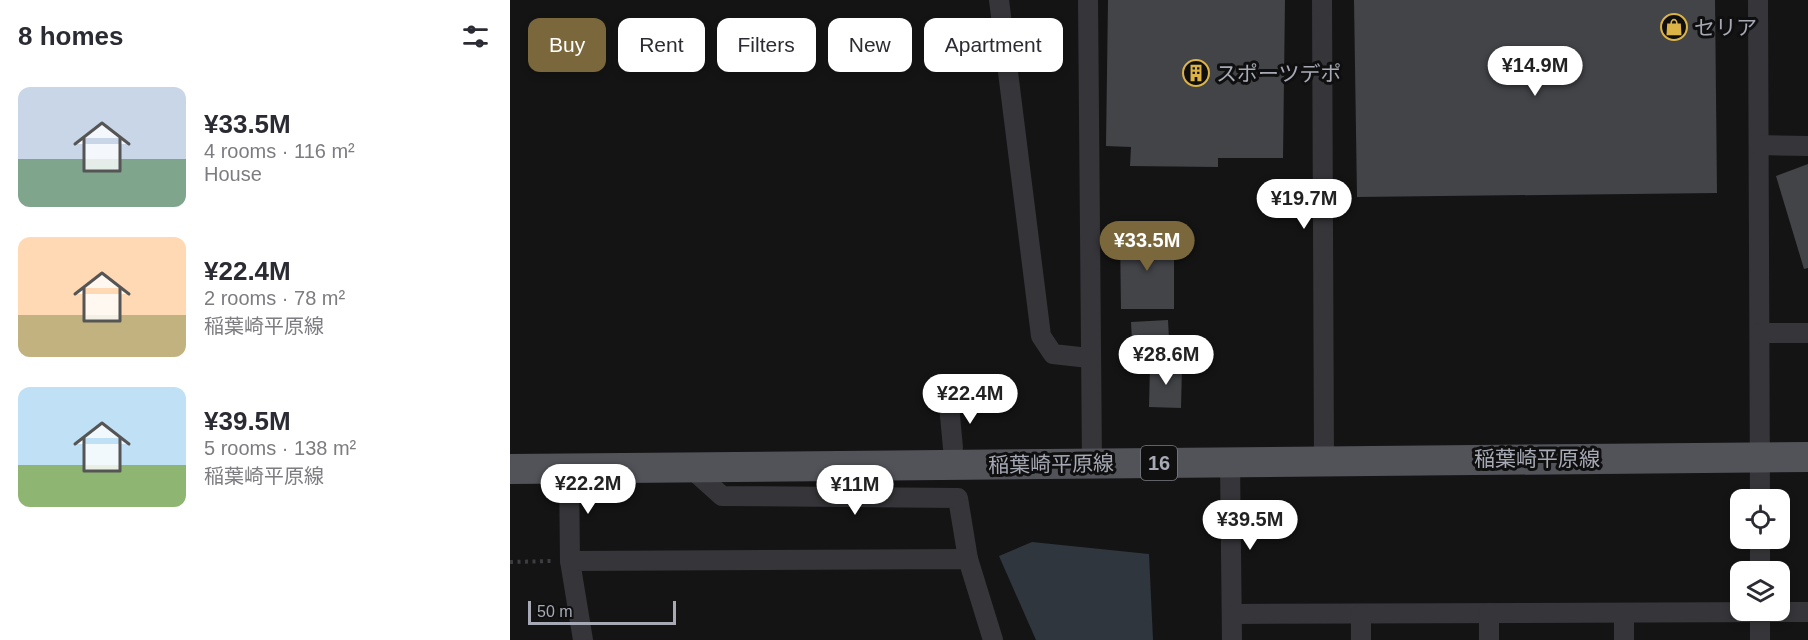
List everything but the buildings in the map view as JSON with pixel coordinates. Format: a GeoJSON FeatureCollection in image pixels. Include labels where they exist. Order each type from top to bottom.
{"type":"FeatureCollection","features":[{"type":"Feature","properties":{"kind":"main road","name":"稲葉崎平原線"},"geometry":{"type":"LineString","coordinates":[[510,469],[1808,457]]}},
{"type":"Feature","properties":{"kind":"street"},"geometry":{"type":"LineString","coordinates":[[999,0],[1041,336],[1053,354],[1089,358]]}},
{"type":"Feature","properties":{"kind":"street"},"geometry":{"type":"LineString","coordinates":[[1088,0],[1089,358],[1092,464]]}},
{"type":"Feature","properties":{"kind":"street"},"geometry":{"type":"LineString","coordinates":[[1322,0],[1324,460]]}},
{"type":"Feature","properties":{"kind":"street"},"geometry":{"type":"LineString","coordinates":[[1758,0],[1760,489]]}},
{"type":"Feature","properties":{"kind":"street"},"geometry":{"type":"LineString","coordinates":[[1760,144],[1808,146]]}},
{"type":"Feature","properties":{"kind":"street"},"geometry":{"type":"LineString","coordinates":[[1760,333],[1808,333]]}},
{"type":"Feature","properties":{"kind":"street"},"geometry":{"type":"LineString","coordinates":[[949,405],[953,448]]}},
{"type":"Feature","properties":{"kind":"street"},"geometry":{"type":"LineString","coordinates":[[1230,462],[1232,640]]}},
{"type":"Feature","properties":{"kind":"street"},"geometry":{"type":"LineString","coordinates":[[569,469],[570,561],[583,640]]}},
{"type":"Feature","properties":{"kind":"street"},"geometry":{"type":"LineString","coordinates":[[692,469],[722,496],[957,491],[968,559],[993,640]]}},
{"type":"Feature","properties":{"kind":"street"},"geometry":{"type":"LineString","coordinates":[[570,561],[968,559]]}},
{"type":"Feature","properties":{"kind":"street"},"geometry":{"type":"LineString","coordinates":[[1232,614],[1730,611]]}},
{"type":"Feature","properties":{"kind":"street"},"geometry":{"type":"LineString","coordinates":[[1790,612],[1808,612]]}},
{"type":"Feature","properties":{"kind":"street"},"geometry":{"type":"LineString","coordinates":[[1489,613],[1489,640]]}},
{"type":"Feature","properties":{"kind":"street"},"geometry":{"type":"LineString","coordinates":[[1624,613],[1624,640]]}},
{"type":"Feature","properties":{"kind":"street"},"geometry":{"type":"LineString","coordinates":[[1361,615],[1361,640]]}},
{"type":"Feature","properties":{"kind":"street"},"geometry":{"type":"LineString","coordinates":[[1760,621],[1760,640]]}},
{"type":"Feature","properties":{"kind":"path"},"geometry":{"type":"LineString","coordinates":[[510,562],[570,561]]}},
{"type":"Feature","properties":{"kind":"shaded area"},"geometry":{"type":"Polygon","coordinates":[[[1032,542],[1149,554],[1153,640],[1036,640],[999,556],[1032,542]]]}},
{"type":"Feature","properties":{"kind":"place","name":"セリア"},"geometry":{"type":"Point","coordinates":[1674,27]}},
{"type":"Feature","properties":{"kind":"place","name":"スポーツデポ"},"geometry":{"type":"Point","coordinates":[1196,73]}}]}
